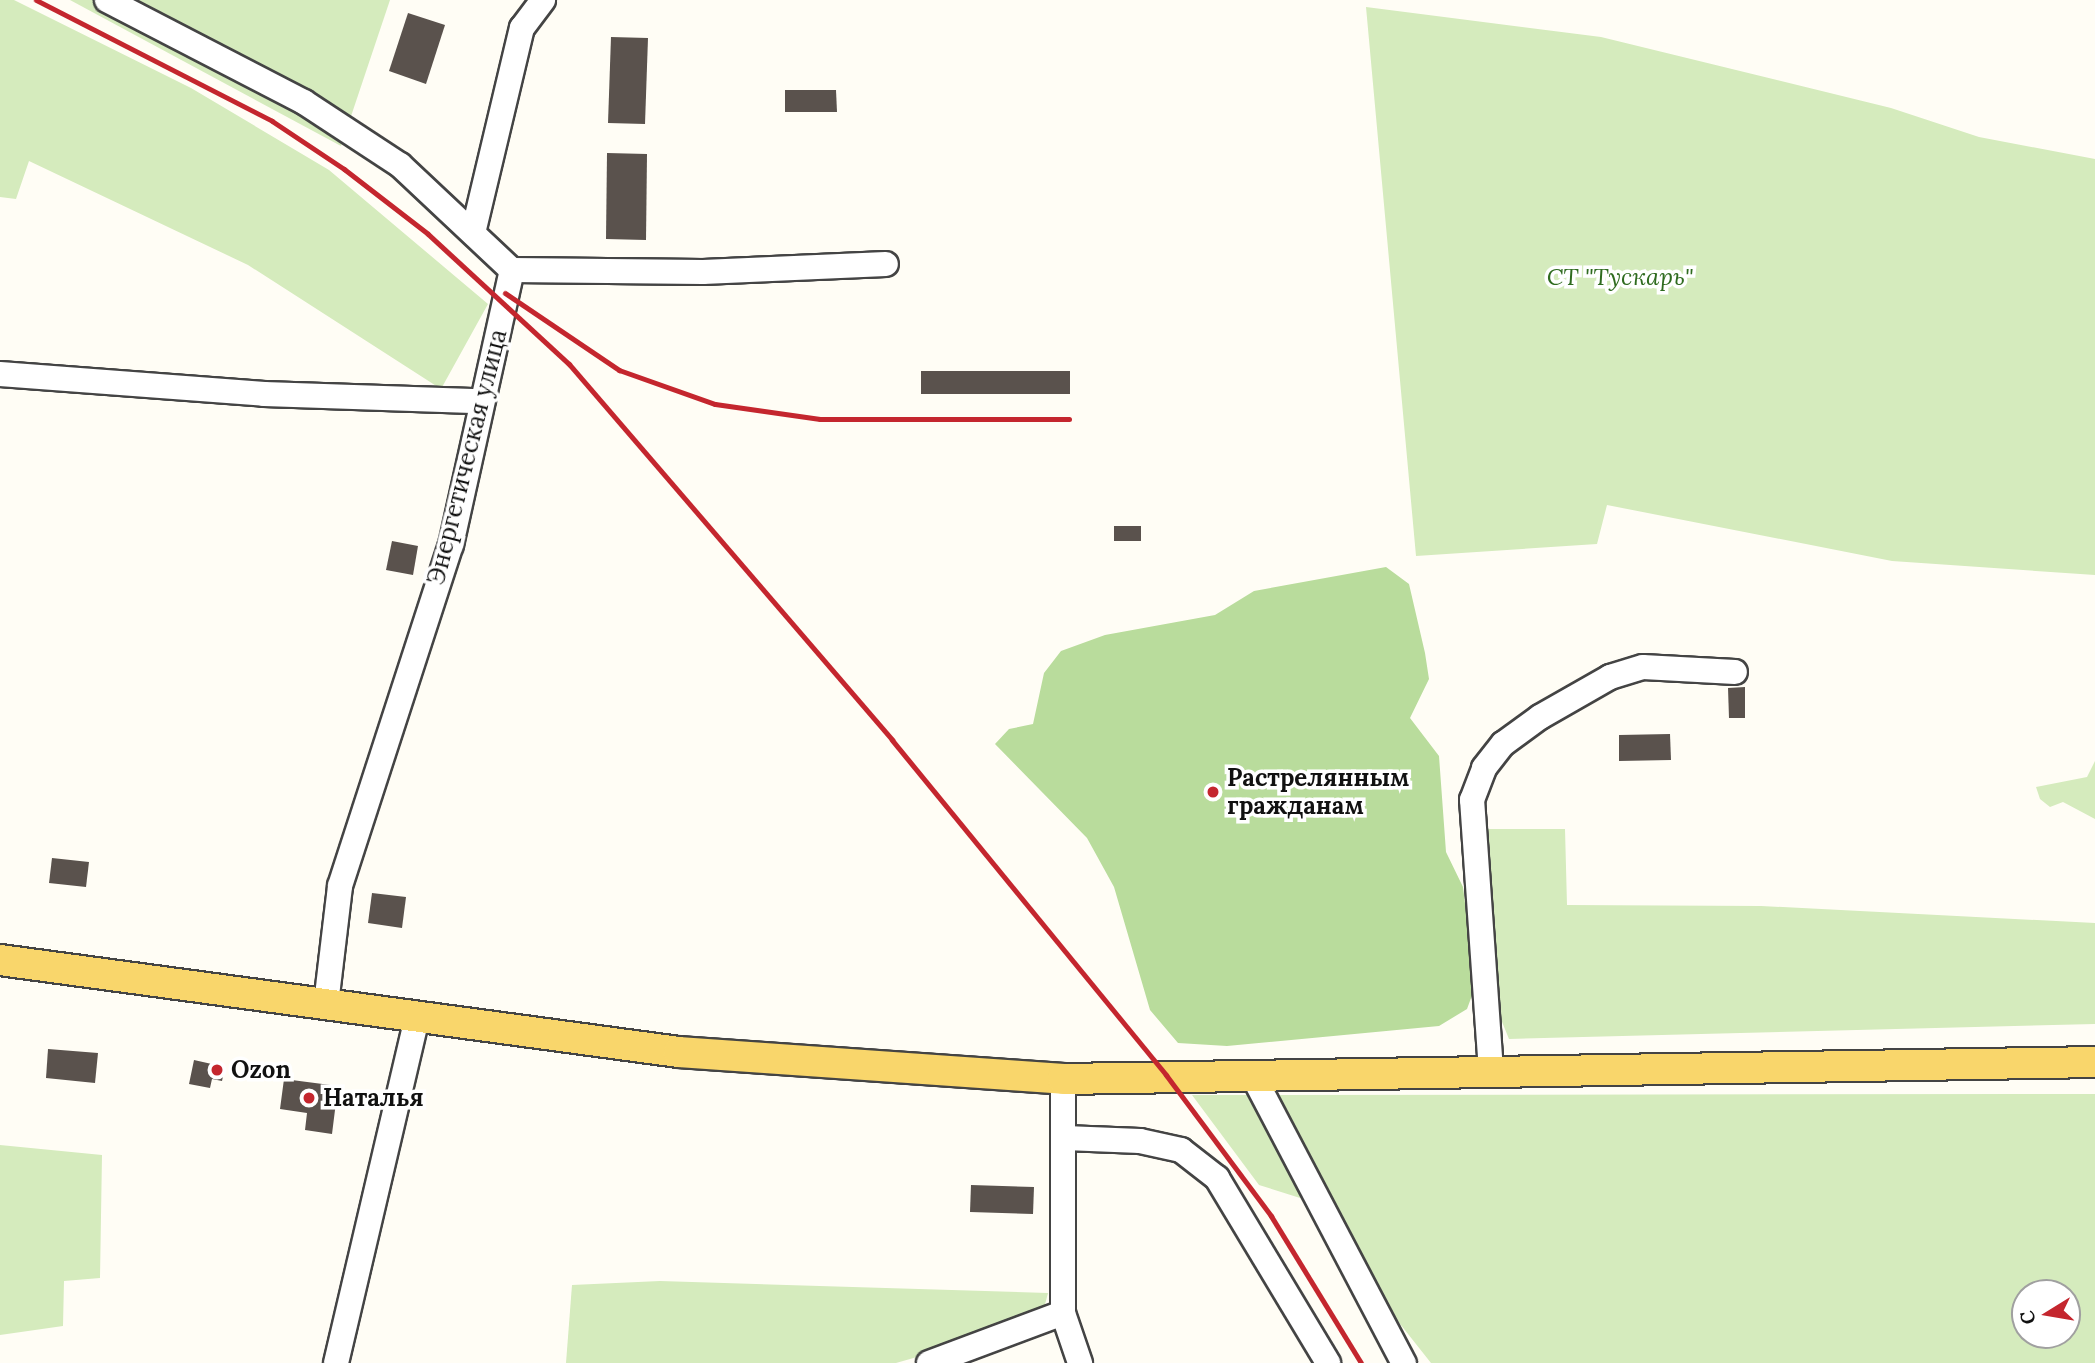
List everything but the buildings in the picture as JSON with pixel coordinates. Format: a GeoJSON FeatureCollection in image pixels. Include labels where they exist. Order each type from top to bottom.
{"type":"FeatureCollection","features":[{"type":"Feature","properties":{"kind":"main road"},"geometry":{"type":"LineString","coordinates":[[0,960],[680,1052],[1063,1079],[2095,1062]]}},
{"type":"Feature","properties":{"kind":"street"},"geometry":{"type":"LineString","coordinates":[[107,0],[304,102],[400,165],[474,229],[512,270],[703,272],[886,264]]}},
{"type":"Feature","properties":{"kind":"street"},"geometry":{"type":"LineString","coordinates":[[474,229],[522,28],[543,0]]}},
{"type":"Feature","properties":{"kind":"street","name":"Энергетическая улица"},"geometry":{"type":"LineString","coordinates":[[326,1004],[340,886],[451,545],[480,401],[512,270]]}},
{"type":"Feature","properties":{"kind":"street"},"geometry":{"type":"LineString","coordinates":[[0,374],[264,394],[480,401]]}},
{"type":"Feature","properties":{"kind":"street"},"geometry":{"type":"LineString","coordinates":[[1491,1071],[1472,800],[1484,768],[1503,744],[1540,717],[1610,677],[1643,667],[1735,672]]}},
{"type":"Feature","properties":{"kind":"street"},"geometry":{"type":"LineString","coordinates":[[336,1363],[417,1017]]}},
{"type":"Feature","properties":{"kind":"street"},"geometry":{"type":"LineString","coordinates":[[1252,1074],[1404,1363]]}},
{"type":"Feature","properties":{"kind":"street"},"geometry":{"type":"LineString","coordinates":[[1063,1079],[1063,1313],[1080,1363]]}},
{"type":"Feature","properties":{"kind":"street"},"geometry":{"type":"LineString","coordinates":[[1065,1138],[1140,1140],[1181,1150],[1217,1178],[1328,1363]]}},
{"type":"Feature","properties":{"kind":"street"},"geometry":{"type":"LineString","coordinates":[[929,1363],[1063,1313]]}},
{"type":"Feature","properties":{"kind":"green space"},"geometry":{"type":"Polygon","coordinates":[[[0,0],[14,0],[191,88],[329,170],[488,304],[441,389],[248,265],[29,161],[16,199],[0,197],[0,0]]]}},
{"type":"Feature","properties":{"kind":"green space"},"geometry":{"type":"Polygon","coordinates":[[[70,0],[390,0],[341,146],[70,0]]]}},
{"type":"Feature","properties":{"kind":"green space","name":"СТ \"Тускарь\""},"geometry":{"type":"Polygon","coordinates":[[[1366,7],[1601,37],[1891,108],[1979,137],[2095,159],[2095,575],[1892,561],[1607,505],[1597,544],[1416,556],[1366,7]]]}},
{"type":"Feature","properties":{"kind":"green space"},"geometry":{"type":"Polygon","coordinates":[[[1386,567],[1409,584],[1425,653],[1429,679],[1410,718],[1439,756],[1446,852],[1463,887],[1470,943],[1474,990],[1467,1009],[1439,1026],[1227,1046],[1178,1043],[1150,1010],[1114,887],[1087,838],[995,744],[1009,729],[1033,724],[1044,673],[1061,651],[1105,635],[1215,615],[1254,591],[1386,567]]]}},
{"type":"Feature","properties":{"kind":"green space"},"geometry":{"type":"Polygon","coordinates":[[[2095,761],[2095,819],[2063,802],[2050,807],[2040,799],[2036,787],[2087,777],[2095,761]]]}},
{"type":"Feature","properties":{"kind":"green space"},"geometry":{"type":"Polygon","coordinates":[[[1485,829],[1565,829],[1567,905],[1761,906],[2095,923],[2095,1024],[1509,1039],[1498,1012],[1485,829]]]}},
{"type":"Feature","properties":{"kind":"green space"},"geometry":{"type":"Polygon","coordinates":[[[2095,1094],[2095,1363],[1431,1363],[1389,1310],[1335,1209],[1259,1185],[1192,1095],[2095,1094]]]}},
{"type":"Feature","properties":{"kind":"green space"},"geometry":{"type":"Polygon","coordinates":[[[0,1145],[102,1155],[100,1278],[64,1281],[63,1326],[0,1335],[0,1145]]]}},
{"type":"Feature","properties":{"kind":"green space"},"geometry":{"type":"Polygon","coordinates":[[[660,1281],[1048,1293],[1043,1312],[1015,1329],[896,1363],[566,1363],[572,1285],[660,1281]]]}},
{"type":"Feature","properties":{"kind":"railway"},"geometry":{"type":"LineString","coordinates":[[36,0],[272,121],[344,169],[428,234],[569,364],[892,740],[1166,1075],[1271,1216],[1361,1363]]}},
{"type":"Feature","properties":{"kind":"railway"},"geometry":{"type":"LineString","coordinates":[[505,293],[619,370],[715,404],[820,419],[1069,419]]}},
{"type":"Feature","properties":{"kind":"place","name":"Растрелянным гражданам"},"geometry":{"type":"Point","coordinates":[1213,792]}},
{"type":"Feature","properties":{"kind":"place","name":"Ozon"},"geometry":{"type":"Point","coordinates":[217,1070]}},
{"type":"Feature","properties":{"kind":"place","name":"Наталья"},"geometry":{"type":"Point","coordinates":[309,1098]}}]}
